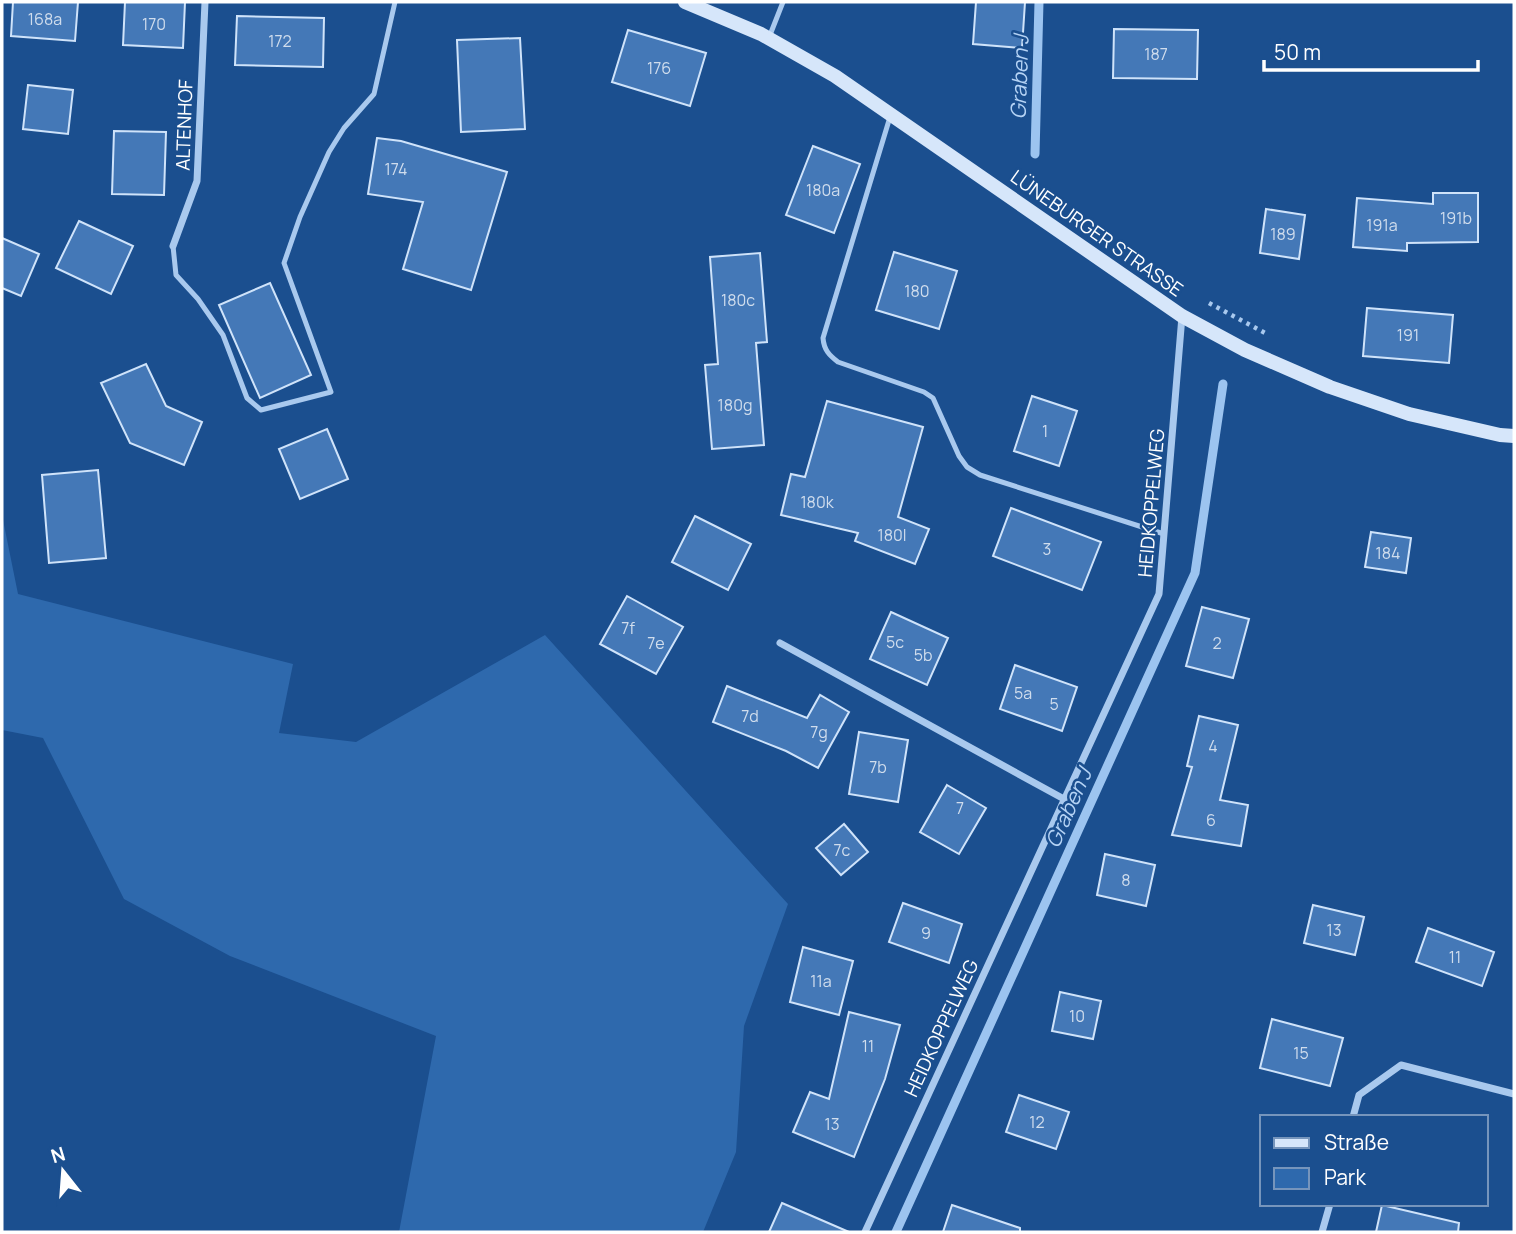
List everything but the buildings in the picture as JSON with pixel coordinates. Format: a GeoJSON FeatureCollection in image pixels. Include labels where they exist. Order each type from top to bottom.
{"type":"FeatureCollection","features":[{"type":"Feature","properties":{"kind":"main road","name":"LÜNEBURGER STRASSE"},"geometry":{"type":"LineString","coordinates":[[685,2],[768,38],[835,76],[1182,316],[1245,350],[1330,387],[1409,414],[1514,436]]}},
{"type":"Feature","properties":{"kind":"street","name":"ALTENHOF"},"geometry":{"type":"LineString","coordinates":[[173,246],[197,181],[205,2]]}},
{"type":"Feature","properties":{"kind":"street","name":"HEIDKOPPELWEG"},"geometry":{"type":"LineString","coordinates":[[864,1232],[1159,594],[1182,316]]}},
{"type":"Feature","properties":{"kind":"street"},"geometry":{"type":"LineString","coordinates":[[780,643],[1064,799]]}},
{"type":"Feature","properties":{"kind":"street"},"geometry":{"type":"LineString","coordinates":[[1354,1115],[1359,1095],[1401,1065],[1514,1094]]}},
{"type":"Feature","properties":{"kind":"street"},"geometry":{"type":"LineString","coordinates":[[1322,1232],[1328,1206]]}},
{"type":"Feature","properties":{"kind":"lane"},"geometry":{"type":"LineString","coordinates":[[173,246],[176,275],[198,299],[223,335],[247,398],[261,410],[331,392],[284,263],[300,217],[329,152],[344,128],[374,94],[395,2]]}},
{"type":"Feature","properties":{"kind":"lane"},"geometry":{"type":"LineString","coordinates":[[768,38],[783,2]]}},
{"type":"Feature","properties":{"kind":"lane"},"geometry":{"type":"LineString","coordinates":[[891,114],[823,338],[829,355],[838,362],[924,392],[933,398],[958,456],[967,467],[980,475],[1164,534]]}},
{"type":"Feature","properties":{"kind":"path"},"geometry":{"type":"LineString","coordinates":[[1205,301],[1273,337]]}},
{"type":"Feature","properties":{"kind":"green space"},"geometry":{"type":"Polygon","coordinates":[[[2,515],[18,594],[293,664],[279,733],[356,742],[545,635],[788,904],[744,1026],[736,1152],[703,1232],[399,1232],[436,1036],[230,956],[124,899],[43,738],[2,730],[2,515]]]}},
{"type":"Feature","properties":{"kind":"waterway","name":"Graben J"},"geometry":{"type":"LineString","coordinates":[[1035,154],[1039,2]]}},
{"type":"Feature","properties":{"kind":"waterway","name":"Graben J"},"geometry":{"type":"LineString","coordinates":[[896,1232],[1195,573],[1223,384]]}}]}
